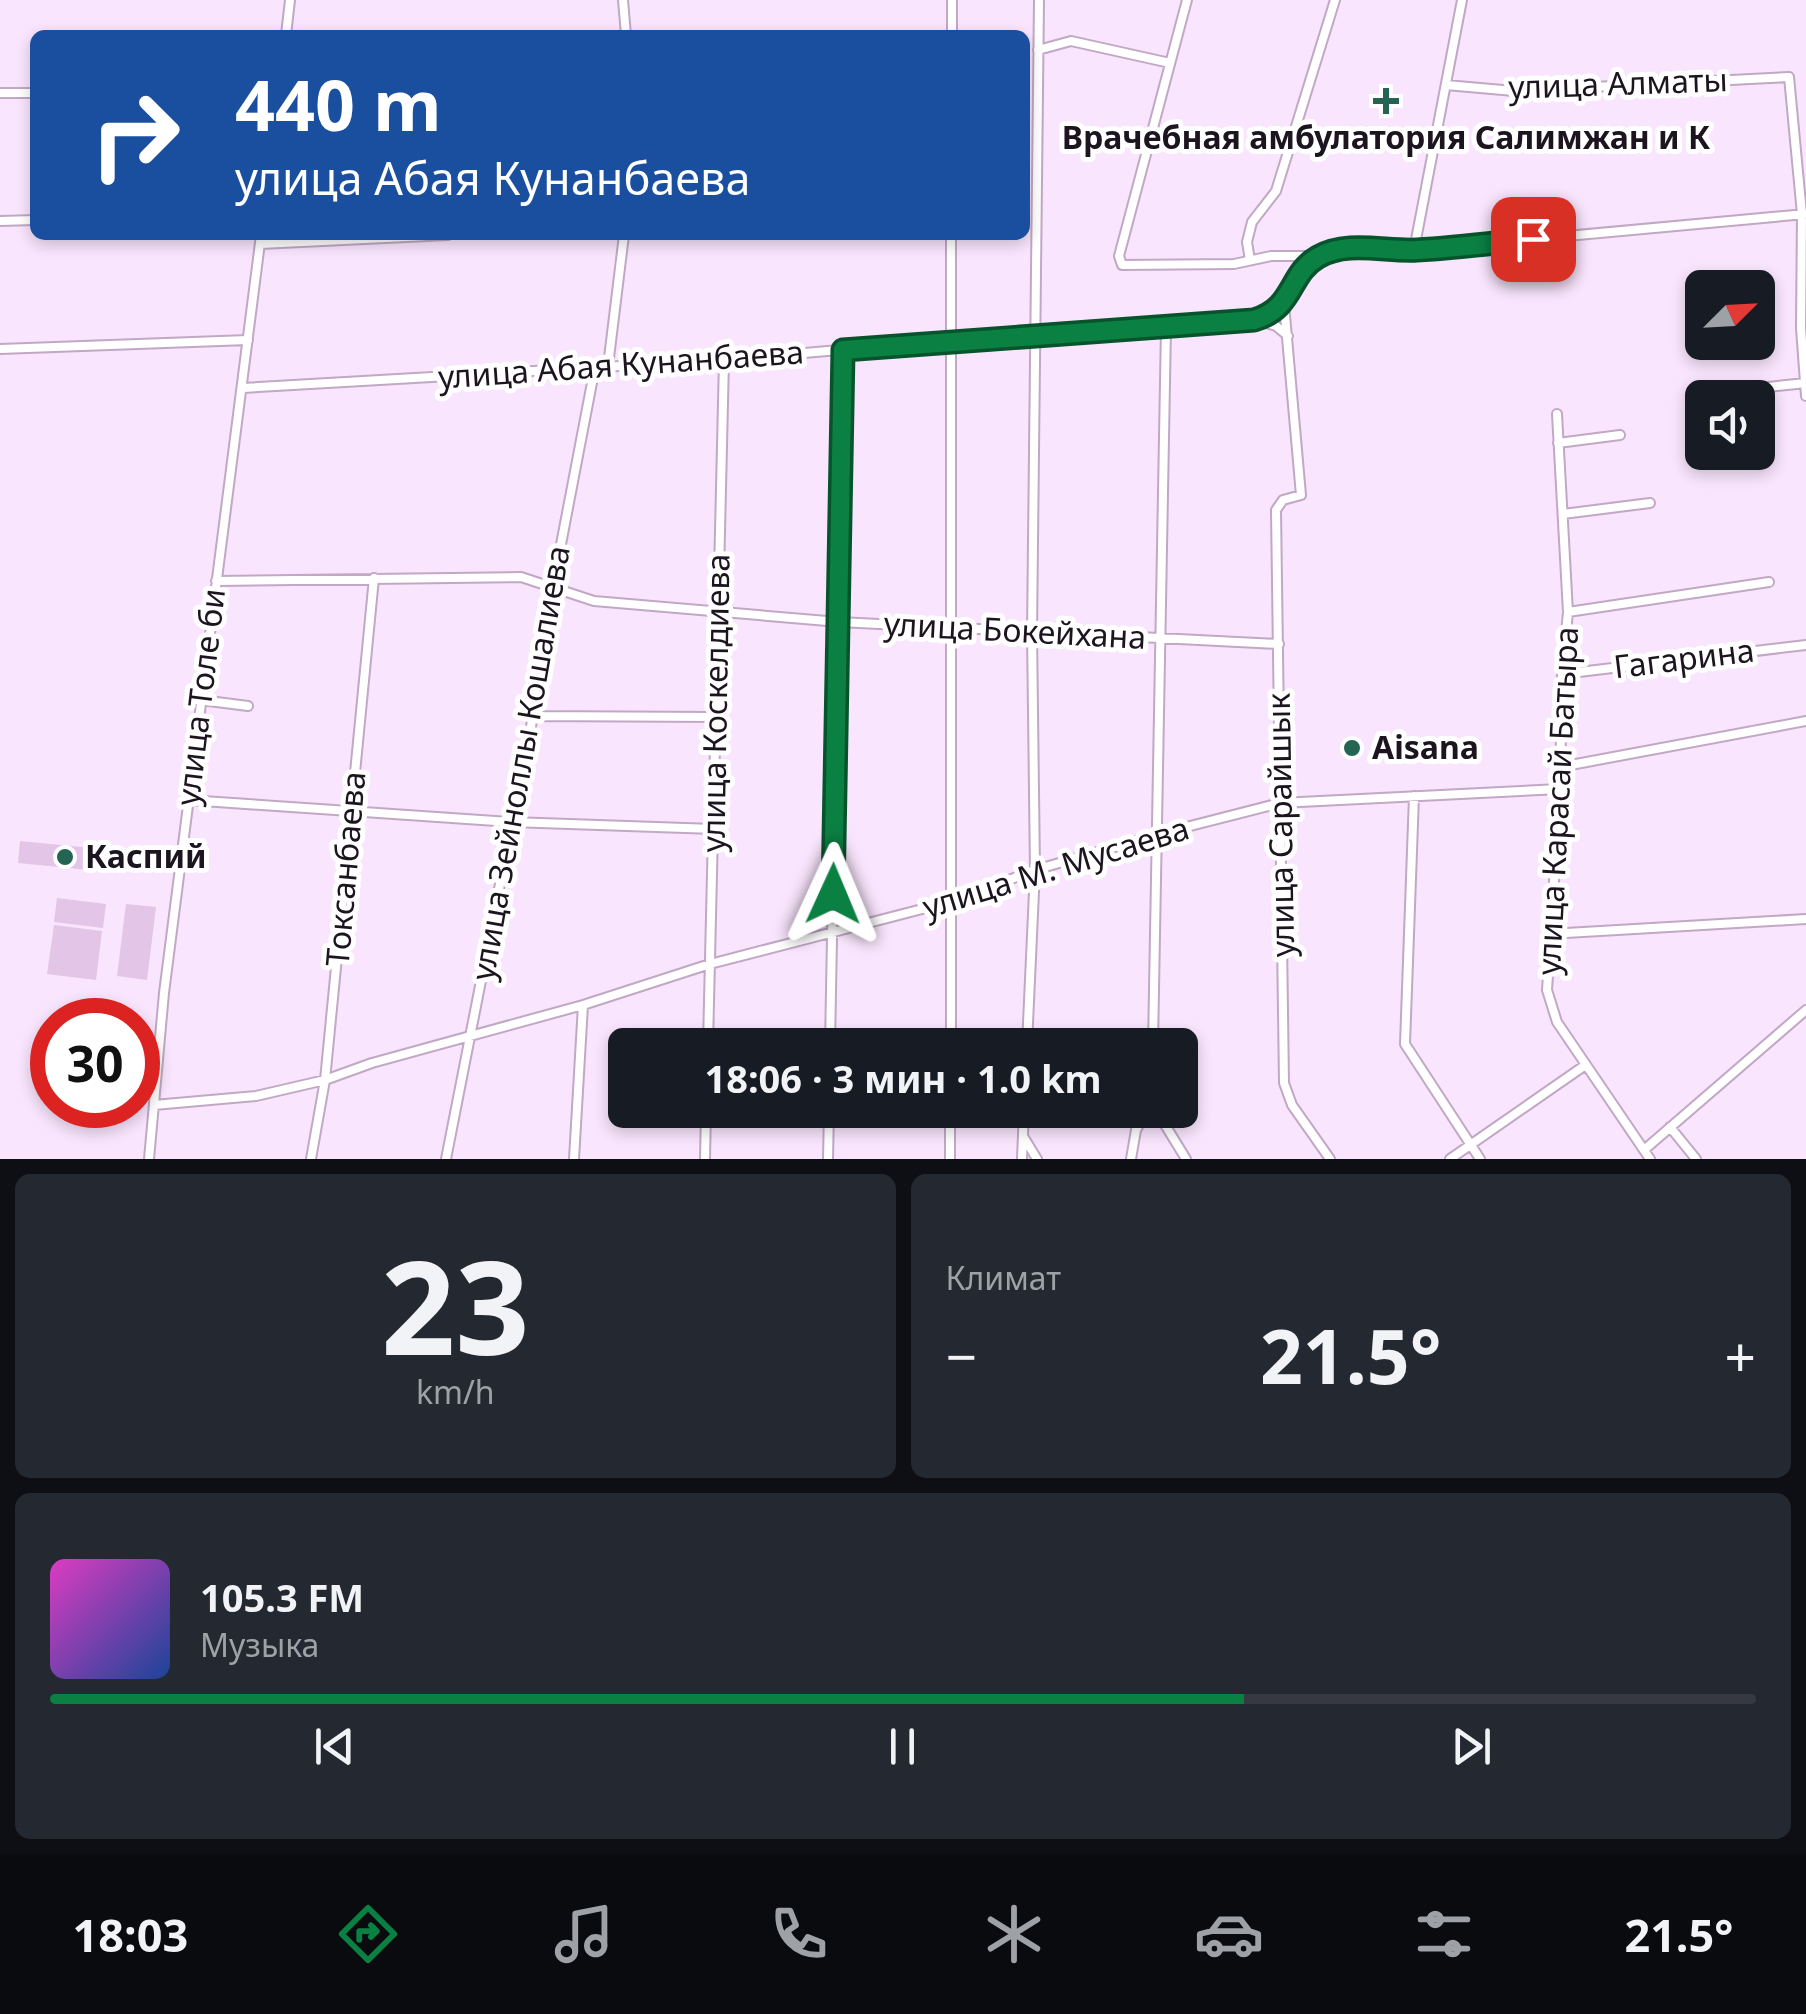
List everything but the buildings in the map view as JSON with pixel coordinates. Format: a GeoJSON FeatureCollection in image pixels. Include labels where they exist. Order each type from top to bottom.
{"type":"FeatureCollection","features":[{"type":"Feature","properties":{"kind":"street"},"geometry":{"type":"LineString","coordinates":[[287,30],[290,0]]}},
{"type":"Feature","properties":{"kind":"street"},"geometry":{"type":"LineString","coordinates":[[623,0],[626,30]]}},
{"type":"Feature","properties":{"kind":"street"},"geometry":{"type":"LineString","coordinates":[[952,0],[952,30]]}},
{"type":"Feature","properties":{"kind":"street"},"geometry":{"type":"LineString","coordinates":[[1028,1028],[1035,870],[1032,633],[1038,0]]}},
{"type":"Feature","properties":{"kind":"street"},"geometry":{"type":"LineString","coordinates":[[1187,0],[1119,256],[1122,265],[1234,264],[1271,256],[1318,256],[1360,248],[1414,250],[1804,214],[1802,328],[1806,396]]}},
{"type":"Feature","properties":{"kind":"street"},"geometry":{"type":"LineString","coordinates":[[1250,260],[1252,222],[1276,191],[1335,0]]}},
{"type":"Feature","properties":{"kind":"street"},"geometry":{"type":"LineString","coordinates":[[1414,250],[1462,0]]}},
{"type":"Feature","properties":{"kind":"street"},"geometry":{"type":"LineString","coordinates":[[1038,50],[1070,41],[1170,63]]}},
{"type":"Feature","properties":{"kind":"street","name":"улица Алматы"},"geometry":{"type":"LineString","coordinates":[[1446,85],[1514,91],[1790,77],[1804,214]]}},
{"type":"Feature","properties":{"kind":"street"},"geometry":{"type":"LineString","coordinates":[[0,93],[30,93]]}},
{"type":"Feature","properties":{"kind":"street"},"geometry":{"type":"LineString","coordinates":[[0,221],[30,220]]}},
{"type":"Feature","properties":{"kind":"street","name":"улица Толе би"},"geometry":{"type":"LineString","coordinates":[[160,1038],[260,240]]}},
{"type":"Feature","properties":{"kind":"street"},"geometry":{"type":"LineString","coordinates":[[608,366],[623,240]]}},
{"type":"Feature","properties":{"kind":"street"},"geometry":{"type":"LineString","coordinates":[[952,240],[952,1028]]}},
{"type":"Feature","properties":{"kind":"street","name":"улица Абая Кунанбаева"},"geometry":{"type":"LineString","coordinates":[[243,388],[724,360],[1254,320],[1268,316],[1284,304],[1306,266],[1318,256]]}},
{"type":"Feature","properties":{"kind":"street"},"geometry":{"type":"LineString","coordinates":[[1284,304],[1288,336]]}},
{"type":"Feature","properties":{"kind":"street"},"geometry":{"type":"LineString","coordinates":[[1254,320],[1276,326],[1288,336]]}},
{"type":"Feature","properties":{"kind":"street"},"geometry":{"type":"LineString","coordinates":[[1153,1028],[1166,327]]}},
{"type":"Feature","properties":{"kind":"street","name":"улица Сарайшык"},"geometry":{"type":"LineString","coordinates":[[1288,336],[1301,495],[1283,500],[1276,510],[1284,1083],[1292,1105],[1330,1159]]}},
{"type":"Feature","properties":{"kind":"street"},"geometry":{"type":"LineString","coordinates":[[0,350],[248,340]]}},
{"type":"Feature","properties":{"kind":"street"},"geometry":{"type":"LineString","coordinates":[[830,1028],[843,350]]}},
{"type":"Feature","properties":{"kind":"street","name":"улица Коскелдиева"},"geometry":{"type":"LineString","coordinates":[[708,1028],[724,360]]}},
{"type":"Feature","properties":{"kind":"street","name":"улица Зейноллы Кошалиева"},"geometry":{"type":"LineString","coordinates":[[446,1159],[534,716],[552,586],[594,367]]}},
{"type":"Feature","properties":{"kind":"street"},"geometry":{"type":"LineString","coordinates":[[1775,384],[1806,379]]}},
{"type":"Feature","properties":{"kind":"street","name":"улица Карасай Батыра"},"geometry":{"type":"LineString","coordinates":[[1557,414],[1568,612],[1547,990],[1557,1022],[1650,1159]]}},
{"type":"Feature","properties":{"kind":"street"},"geometry":{"type":"LineString","coordinates":[[1558,443],[1620,435]]}},
{"type":"Feature","properties":{"kind":"street"},"geometry":{"type":"LineString","coordinates":[[1563,514],[1650,503]]}},
{"type":"Feature","properties":{"kind":"street","name":"улица Бокейхана"},"geometry":{"type":"LineString","coordinates":[[216,581],[520,577],[594,601],[839,622],[1279,644]]}},
{"type":"Feature","properties":{"kind":"street","name":"Токсанбаева"},"geometry":{"type":"LineString","coordinates":[[310,1159],[325,1080],[374,578]]}},
{"type":"Feature","properties":{"kind":"street"},"geometry":{"type":"LineString","coordinates":[[1568,612],[1769,582]]}},
{"type":"Feature","properties":{"kind":"street","name":"Гагарина"},"geometry":{"type":"LineString","coordinates":[[1562,674],[1806,645]]}},
{"type":"Feature","properties":{"kind":"street"},"geometry":{"type":"LineString","coordinates":[[201,700],[248,706]]}},
{"type":"Feature","properties":{"kind":"street"},"geometry":{"type":"LineString","coordinates":[[534,716],[716,718]]}},
{"type":"Feature","properties":{"kind":"street"},"geometry":{"type":"LineString","coordinates":[[1560,766],[1806,721]]}},
{"type":"Feature","properties":{"kind":"street","name":"улица М. Мусаева"},"geometry":{"type":"LineString","coordinates":[[160,1104],[256,1096],[325,1080],[710,964],[954,901],[1035,870],[1158,834],[1280,804],[1560,789]]}},
{"type":"Feature","properties":{"kind":"street"},"geometry":{"type":"LineString","coordinates":[[1414,796],[1406,1044],[1480,1159]]}},
{"type":"Feature","properties":{"kind":"street"},"geometry":{"type":"LineString","coordinates":[[188,800],[511,822],[714,830]]}},
{"type":"Feature","properties":{"kind":"street"},"geometry":{"type":"LineString","coordinates":[[1549,934],[1806,919]]}},
{"type":"Feature","properties":{"kind":"street"},"geometry":{"type":"LineString","coordinates":[[574,1159],[583,1005]]}},
{"type":"Feature","properties":{"kind":"street"},"geometry":{"type":"LineString","coordinates":[[1644,1150],[1806,1010]]}},
{"type":"Feature","properties":{"kind":"street"},"geometry":{"type":"LineString","coordinates":[[1450,1159],[1584,1066]]}},
{"type":"Feature","properties":{"kind":"street"},"geometry":{"type":"LineString","coordinates":[[1670,1127],[1696,1159]]}},
{"type":"Feature","properties":{"kind":"street","name":"улица Толе би"},"geometry":{"type":"LineString","coordinates":[[149,1159],[152,1128]]}},
{"type":"Feature","properties":{"kind":"street"},"geometry":{"type":"LineString","coordinates":[[705,1159],[706,1128]]}},
{"type":"Feature","properties":{"kind":"street"},"geometry":{"type":"LineString","coordinates":[[828,1159],[829,1128]]}},
{"type":"Feature","properties":{"kind":"street"},"geometry":{"type":"LineString","coordinates":[[950,1128],[950,1159]]}},
{"type":"Feature","properties":{"kind":"street"},"geometry":{"type":"LineString","coordinates":[[1022,1159],[1023,1128]]}},
{"type":"Feature","properties":{"kind":"street"},"geometry":{"type":"LineString","coordinates":[[1131,1159],[1137,1128]]}},
{"type":"Feature","properties":{"kind":"street"},"geometry":{"type":"LineString","coordinates":[[1167,1128],[1186,1159]]}},
{"type":"Feature","properties":{"kind":"street"},"geometry":{"type":"LineString","coordinates":[[1023,1136],[1037,1159]]}},
{"type":"Feature","properties":{"kind":"shaded area","name":"Каспий"},"geometry":{"type":"Polygon","coordinates":[[[20,841],[112,850],[110,872],[18,863],[20,841]]]}},
{"type":"Feature","properties":{"kind":"shaded area"},"geometry":{"type":"Polygon","coordinates":[[[57,898],[106,904],[103,928],[54,922],[57,898]]]}},
{"type":"Feature","properties":{"kind":"shaded area"},"geometry":{"type":"Polygon","coordinates":[[[126,904],[156,907],[147,980],[117,976],[126,904]]]}},
{"type":"Feature","properties":{"kind":"shaded area"},"geometry":{"type":"Polygon","coordinates":[[[54,925],[102,931],[96,980],[47,974],[54,925]]]}},
{"type":"Feature","properties":{"kind":"place","name":"Врачебная амбулатория Салимжан и К"},"geometry":{"type":"Point","coordinates":[1386,101]}},
{"type":"Feature","properties":{"kind":"place","name":"Aisana"},"geometry":{"type":"Point","coordinates":[1352,748]}},
{"type":"Feature","properties":{"kind":"place","name":"Каспий"},"geometry":{"type":"Point","coordinates":[65,857]}},
{"type":"Feature","properties":{"kind":"route"},"geometry":{"type":"LineString","coordinates":[[833,894],[843,350],[1254,320],[1268,316],[1284,304],[1306,266],[1318,256],[1335,251],[1414,250],[1533,239]]}}]}
